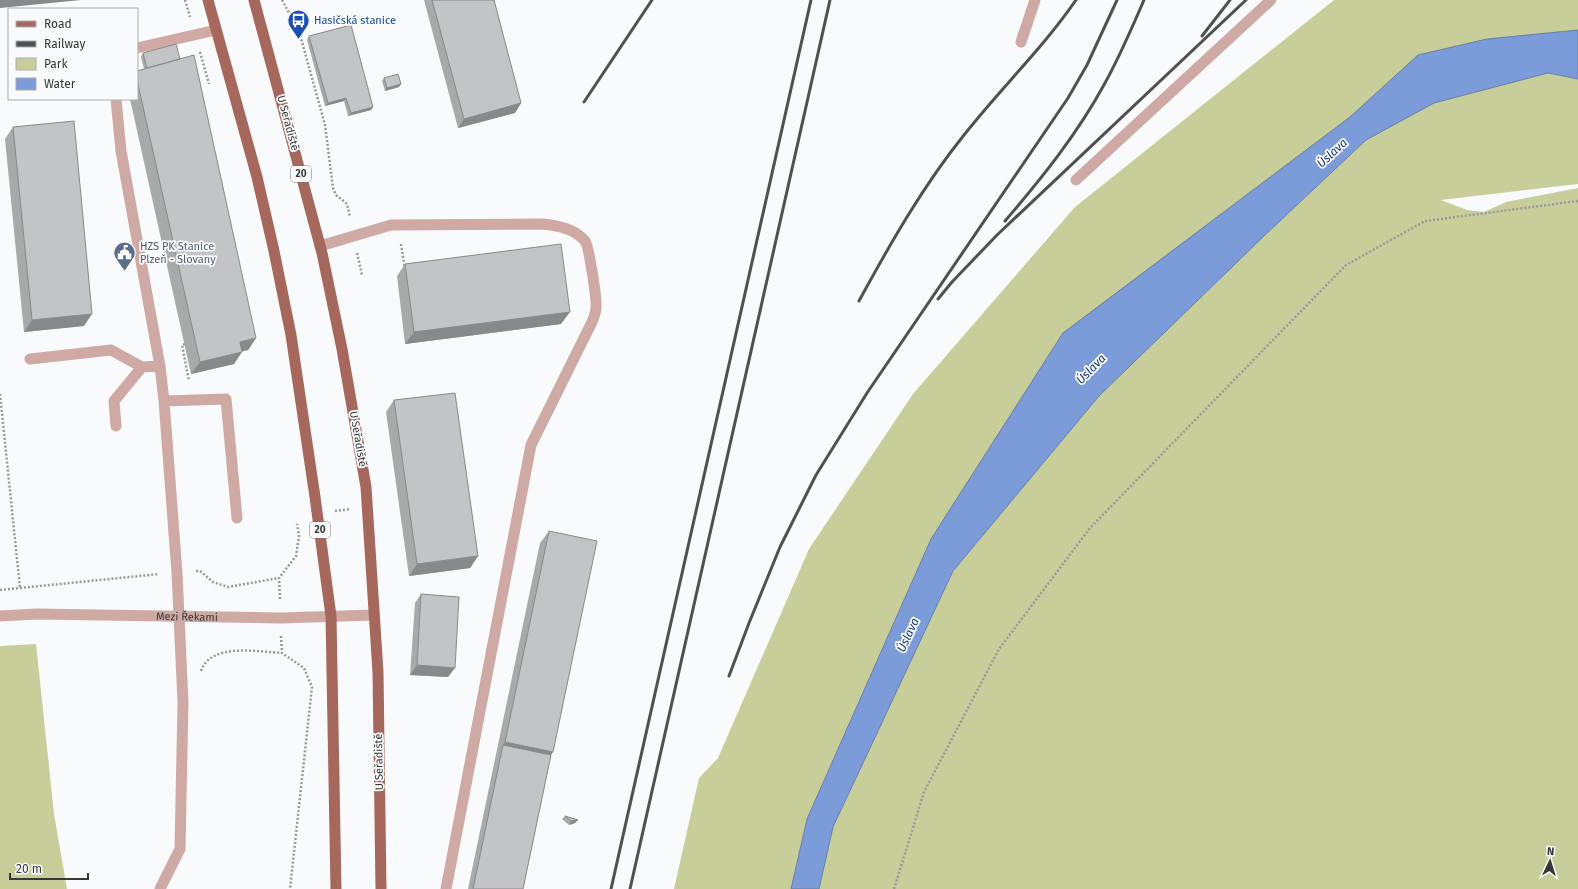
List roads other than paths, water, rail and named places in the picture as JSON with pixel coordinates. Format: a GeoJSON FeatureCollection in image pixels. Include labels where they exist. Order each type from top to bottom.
{"type":"FeatureCollection","features":[{"type":"Feature","properties":{"kind":"main road","name":"20"},"geometry":{"type":"LineString","coordinates":[[208,0],[257,177],[274,251],[291,336],[317,513],[331,616],[336,889]]}},
{"type":"Feature","properties":{"kind":"main road","name":"U Seřadiště"},"geometry":{"type":"LineString","coordinates":[[254,0],[320,246],[350,395],[366,487],[378,672],[381,889]]}},
{"type":"Feature","properties":{"kind":"street"},"geometry":{"type":"LineString","coordinates":[[1021,42],[1035,0]]}},
{"type":"Feature","properties":{"kind":"street"},"geometry":{"type":"LineString","coordinates":[[1076,180],[1271,0]]}},
{"type":"Feature","properties":{"kind":"street"},"geometry":{"type":"LineString","coordinates":[[138,48],[216,30]]}},
{"type":"Feature","properties":{"kind":"street"},"geometry":{"type":"LineString","coordinates":[[116,100],[121,151],[160,366],[180,616],[183,702],[180,849],[160,889]]}},
{"type":"Feature","properties":{"kind":"street"},"geometry":{"type":"LineString","coordinates":[[320,246],[391,224],[542,224],[566,228],[577,234],[586,242],[589,253],[596,307],[593,320],[531,445],[446,889]]}},
{"type":"Feature","properties":{"kind":"street"},"geometry":{"type":"LineString","coordinates":[[30,359],[112,350],[142,367],[160,366]]}},
{"type":"Feature","properties":{"kind":"street"},"geometry":{"type":"LineString","coordinates":[[116,426],[114,401],[142,367]]}},
{"type":"Feature","properties":{"kind":"street"},"geometry":{"type":"LineString","coordinates":[[164,401],[226,398],[237,518]]}},
{"type":"Feature","properties":{"kind":"street","name":"Mezi Řekami"},"geometry":{"type":"LineString","coordinates":[[0,616],[37,614],[280,618],[374,615]]}},
{"type":"Feature","properties":{"kind":"water","name":"Úslava"},"geometry":{"type":"Polygon","coordinates":[[[1578,30],[1578,79],[1548,73],[1434,103],[1366,140],[1264,236],[1099,396],[953,571],[833,827],[819,889],[791,889],[807,819],[931,539],[1063,333],[1350,117],[1418,55],[1487,39],[1578,30]]]}},
{"type":"Feature","properties":{"kind":"railway"},"geometry":{"type":"LineString","coordinates":[[584,102],[652,0]]}},
{"type":"Feature","properties":{"kind":"railway"},"geometry":{"type":"LineString","coordinates":[[611,889],[811,0]]}},
{"type":"Feature","properties":{"kind":"railway"},"geometry":{"type":"LineString","coordinates":[[630,889],[830,0]]}},
{"type":"Feature","properties":{"kind":"railway"},"geometry":{"type":"LineString","coordinates":[[859,301],[908,216],[949,154],[978,118],[1036,52],[1076,0]]}},
{"type":"Feature","properties":{"kind":"railway"},"geometry":{"type":"LineString","coordinates":[[729,676],[780,547],[816,475],[867,393],[1068,98],[1087,65],[1117,0]]}},
{"type":"Feature","properties":{"kind":"railway"},"geometry":{"type":"LineString","coordinates":[[1005,221],[1046,172],[1083,120],[1116,63],[1144,0]]}},
{"type":"Feature","properties":{"kind":"railway"},"geometry":{"type":"LineString","coordinates":[[1202,36],[1230,0]]}},
{"type":"Feature","properties":{"kind":"railway"},"geometry":{"type":"LineString","coordinates":[[938,299],[952,282],[997,235],[1246,0]]}},
{"type":"Feature","properties":{"kind":"place","name":"Hasičská stanice"},"geometry":{"type":"Point","coordinates":[298,40]}},
{"type":"Feature","properties":{"kind":"place","name":"HZS PK Stanice Plzeň - Slovany"},"geometry":{"type":"Point","coordinates":[124,272]}}]}
